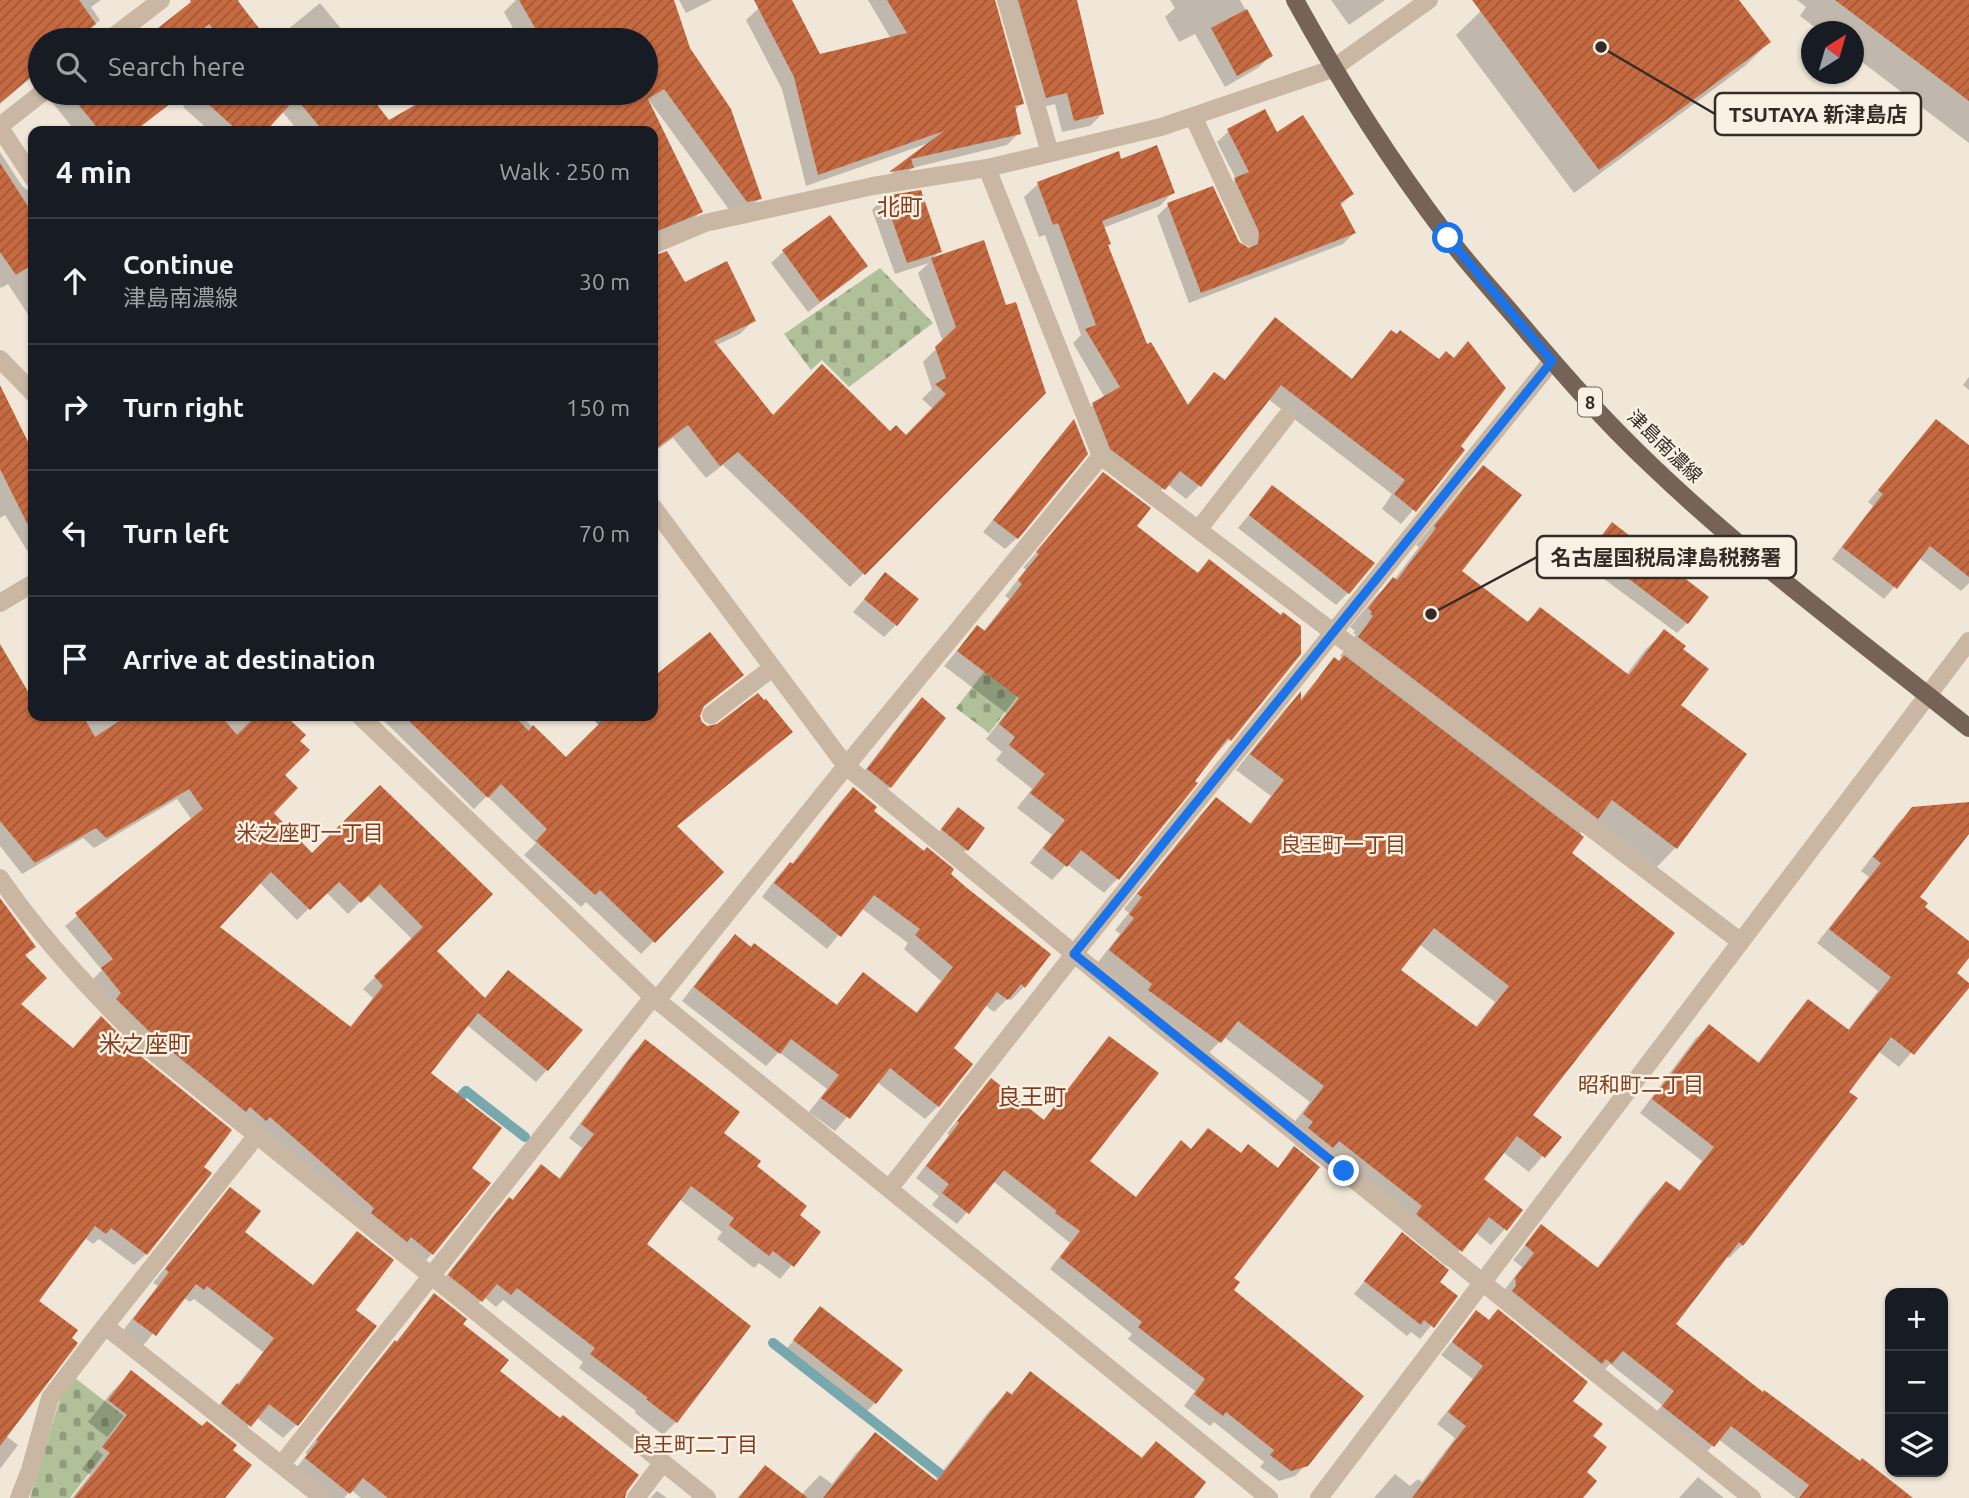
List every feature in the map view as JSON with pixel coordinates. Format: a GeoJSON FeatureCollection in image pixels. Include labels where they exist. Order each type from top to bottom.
{"type":"FeatureCollection","features":[{"type":"Feature","properties":{"kind":"main road","name":"津島南濃線"},"geometry":{"type":"LineString","coordinates":[[1295,0],[1332,69],[1396,167],[1448,238],[1552,361],[1650,464],[1690,500],[1790,586],[1969,728]]}},
{"type":"Feature","properties":{"kind":"street"},"geometry":{"type":"LineString","coordinates":[[125,28],[161,0]]}},
{"type":"Feature","properties":{"kind":"street"},"geometry":{"type":"LineString","coordinates":[[1006,0],[1050,153]]}},
{"type":"Feature","properties":{"kind":"street"},"geometry":{"type":"LineString","coordinates":[[658,243],[705,223],[873,186],[987,167],[1161,127],[1332,69],[1429,0]]}},
{"type":"Feature","properties":{"kind":"street"},"geometry":{"type":"LineString","coordinates":[[28,104],[0,127],[28,170]]}},
{"type":"Feature","properties":{"kind":"street"},"geometry":{"type":"LineString","coordinates":[[1193,116],[1249,237]]}},
{"type":"Feature","properties":{"kind":"street"},"geometry":{"type":"LineString","coordinates":[[987,167],[1101,456],[1741,942]]}},
{"type":"Feature","properties":{"kind":"street"},"geometry":{"type":"LineString","coordinates":[[0,359],[28,388]]}},
{"type":"Feature","properties":{"kind":"street"},"geometry":{"type":"LineString","coordinates":[[889,1189],[1074,954],[1552,361]]}},
{"type":"Feature","properties":{"kind":"street"},"geometry":{"type":"LineString","coordinates":[[1198,530],[1286,416]]}},
{"type":"Feature","properties":{"kind":"street"},"geometry":{"type":"LineString","coordinates":[[281,1465],[655,998],[1101,456]]}},
{"type":"Feature","properties":{"kind":"street"},"geometry":{"type":"LineString","coordinates":[[658,515],[846,766],[1074,954],[1752,1498]]}},
{"type":"Feature","properties":{"kind":"street"},"geometry":{"type":"LineString","coordinates":[[0,603],[28,586]]}},
{"type":"Feature","properties":{"kind":"street"},"geometry":{"type":"LineString","coordinates":[[1318,1498],[1969,641]]}},
{"type":"Feature","properties":{"kind":"street"},"geometry":{"type":"LineString","coordinates":[[711,715],[772,667]]}},
{"type":"Feature","properties":{"kind":"street"},"geometry":{"type":"LineString","coordinates":[[365,721],[655,998],[1269,1498]]}},
{"type":"Feature","properties":{"kind":"street"},"geometry":{"type":"LineString","coordinates":[[0,878],[96,997],[151,1050],[708,1498]]}},
{"type":"Feature","properties":{"kind":"street"},"geometry":{"type":"LineString","coordinates":[[19,1498],[30,1470],[50,1398],[257,1135]]}},
{"type":"Feature","properties":{"kind":"street"},"geometry":{"type":"LineString","coordinates":[[105,1326],[323,1498]]}},
{"type":"Feature","properties":{"kind":"street"},"geometry":{"type":"LineString","coordinates":[[636,1498],[663,1462]]}},
{"type":"Feature","properties":{"kind":"green space"},"geometry":{"type":"Polygon","coordinates":[[[880,268],[933,323],[849,387],[822,360],[811,370],[784,334],[880,268]]]}},
{"type":"Feature","properties":{"kind":"green space"},"geometry":{"type":"Polygon","coordinates":[[[1006,644],[1050,654],[989,733],[956,708],[1006,644]]]}},
{"type":"Feature","properties":{"kind":"green space"},"geometry":{"type":"Polygon","coordinates":[[[75,1378],[124,1416],[97,1450],[103,1455],[70,1498],[30,1498],[60,1399],[75,1378]]]}},
{"type":"Feature","properties":{"kind":"building"},"geometry":{"type":"Polygon","coordinates":[[[0,0],[79,0],[96,24],[90,28],[28,28],[28,79],[0,103],[0,0]]]}},
{"type":"Feature","properties":{"kind":"building"},"geometry":{"type":"Polygon","coordinates":[[[190,0],[239,0],[259,28],[212,28],[209,24],[204,28],[158,28],[191,2],[190,0]]]}},
{"type":"Feature","properties":{"kind":"building"},"geometry":{"type":"Polygon","coordinates":[[[519,0],[674,0],[690,48],[731,109],[762,199],[747,202],[664,89],[658,93],[658,28],[535,28],[519,0]]]}},
{"type":"Feature","properties":{"kind":"building"},"geometry":{"type":"Polygon","coordinates":[[[754,0],[792,0],[820,54],[907,33],[887,0],[995,0],[1024,104],[1015,106],[1021,134],[911,159],[914,168],[889,172],[944,131],[818,175],[794,77],[754,0]]]}},
{"type":"Feature","properties":{"kind":"building"},"geometry":{"type":"Polygon","coordinates":[[[1018,0],[1077,0],[1104,114],[1074,121],[1067,93],[1046,98],[1018,0]]]}},
{"type":"Feature","properties":{"kind":"building"},"geometry":{"type":"Polygon","coordinates":[[[1472,0],[1739,0],[1771,42],[1599,170],[1472,0]]]}},
{"type":"Feature","properties":{"kind":"building"},"geometry":{"type":"Polygon","coordinates":[[[1835,0],[1969,0],[1969,101],[1864,21],[1835,0]]]}},
{"type":"Feature","properties":{"kind":"building"},"geometry":{"type":"Polygon","coordinates":[[[1247,9],[1273,56],[1237,76],[1211,28],[1247,9]]]}},
{"type":"Feature","properties":{"kind":"building"},"geometry":{"type":"Polygon","coordinates":[[[79,105],[169,105],[141,126],[96,126],[79,105]]]}},
{"type":"Feature","properties":{"kind":"building"},"geometry":{"type":"Polygon","coordinates":[[[209,105],[290,105],[271,126],[232,126],[209,105]]]}},
{"type":"Feature","properties":{"kind":"building"},"geometry":{"type":"Polygon","coordinates":[[[302,105],[377,105],[389,120],[415,105],[651,105],[703,212],[658,231],[658,126],[319,126],[302,105]]]}},
{"type":"Feature","properties":{"kind":"building"},"geometry":{"type":"Polygon","coordinates":[[[1265,109],[1277,132],[1303,115],[1354,194],[1340,203],[1356,233],[1201,293],[1167,203],[1213,186],[1239,242],[1249,248],[1258,244],[1259,232],[1234,178],[1249,172],[1227,129],[1265,109]]]}},
{"type":"Feature","properties":{"kind":"building"},"geometry":{"type":"Polygon","coordinates":[[[1157,145],[1175,193],[1102,221],[1111,244],[1108,245],[1147,344],[1151,342],[1188,405],[1214,372],[1225,380],[1275,317],[1352,379],[1391,330],[1397,334],[1400,330],[1439,359],[1446,351],[1454,358],[1468,341],[1506,388],[1461,446],[1465,450],[1416,512],[1394,494],[1405,480],[1281,385],[1201,487],[1180,471],[1165,490],[1110,449],[1092,403],[1120,387],[1085,329],[1096,325],[1058,223],[1053,225],[1037,182],[1119,151],[1121,159],[1157,145]]]}},
{"type":"Feature","properties":{"kind":"building"},"geometry":{"type":"Polygon","coordinates":[[[0,163],[28,206],[28,267],[16,275],[0,252],[0,163]]]}},
{"type":"Feature","properties":{"kind":"building"},"geometry":{"type":"Polygon","coordinates":[[[921,190],[942,252],[907,263],[884,196],[921,190]]]}},
{"type":"Feature","properties":{"kind":"building"},"geometry":{"type":"Polygon","coordinates":[[[830,215],[868,266],[820,302],[782,250],[830,215]]]}},
{"type":"Feature","properties":{"kind":"building"},"geometry":{"type":"Polygon","coordinates":[[[984,240],[1006,305],[1016,302],[1046,393],[865,575],[738,452],[720,466],[688,425],[658,447],[658,254],[667,251],[685,282],[727,261],[756,321],[714,341],[773,415],[822,364],[890,431],[896,425],[906,435],[946,394],[935,384],[946,378],[935,347],[956,327],[931,258],[984,240]]]}},
{"type":"Feature","properties":{"kind":"building"},"geometry":{"type":"Polygon","coordinates":[[[0,385],[28,442],[28,525],[0,469],[0,385]]]}},
{"type":"Feature","properties":{"kind":"building"},"geometry":{"type":"Polygon","coordinates":[[[1074,419],[1088,454],[1018,539],[993,520],[1074,419]]]}},
{"type":"Feature","properties":{"kind":"building"},"geometry":{"type":"Polygon","coordinates":[[[1936,419],[1969,445],[1969,577],[1930,546],[1897,589],[1842,547],[1883,494],[1878,490],[1936,419]]]}},
{"type":"Feature","properties":{"kind":"building"},"geometry":{"type":"Polygon","coordinates":[[[1483,465],[1522,495],[1462,571],[1528,622],[1540,607],[1629,675],[1664,629],[1686,646],[1683,649],[1709,669],[1681,705],[1747,754],[1677,849],[1612,800],[1598,819],[1358,637],[1373,616],[1368,608],[1393,577],[1397,580],[1436,528],[1434,526],[1483,465]]]}},
{"type":"Feature","properties":{"kind":"building"},"geometry":{"type":"Polygon","coordinates":[[[1103,472],[1151,508],[1137,526],[1198,573],[1209,559],[1281,615],[1283,612],[1301,626],[1301,654],[1231,741],[1228,738],[1195,781],[1198,783],[1119,880],[1081,850],[1067,867],[1043,848],[1065,820],[1030,793],[1045,774],[1009,745],[1015,737],[999,724],[1019,698],[957,651],[977,625],[985,631],[1022,584],[1018,580],[1039,554],[1036,552],[1103,472]]]}},
{"type":"Feature","properties":{"kind":"building"},"geometry":{"type":"Polygon","coordinates":[[[1272,485],[1375,563],[1349,594],[1249,515],[1272,485]]]}},
{"type":"Feature","properties":{"kind":"building"},"geometry":{"type":"Polygon","coordinates":[[[1612,522],[1709,597],[1688,624],[1591,550],[1612,522]]]}},
{"type":"Feature","properties":{"kind":"building"},"geometry":{"type":"Polygon","coordinates":[[[885,572],[919,599],[897,626],[864,599],[885,572]]]}},
{"type":"Feature","properties":{"kind":"building"},"geometry":{"type":"Polygon","coordinates":[[[710,632],[744,675],[704,706],[700,716],[702,722],[707,726],[717,724],[758,693],[793,732],[677,826],[724,872],[655,943],[600,890],[595,895],[536,841],[547,829],[501,784],[488,798],[409,721],[519,721],[529,731],[533,725],[566,757],[602,721],[658,721],[658,673],[710,632]]]}},
{"type":"Feature","properties":{"kind":"building"},"geometry":{"type":"Polygon","coordinates":[[[0,644],[28,692],[28,721],[86,721],[95,737],[119,721],[225,721],[237,735],[251,721],[291,721],[306,735],[300,741],[310,750],[285,775],[298,788],[274,813],[312,853],[380,785],[493,894],[437,951],[485,998],[508,970],[583,1030],[548,1071],[478,1013],[431,1073],[502,1128],[472,1168],[491,1183],[433,1255],[411,1237],[407,1242],[371,1213],[374,1208],[270,1117],[266,1121],[250,1107],[246,1112],[159,1041],[116,999],[121,993],[101,968],[113,959],[75,913],[203,809],[189,789],[106,838],[96,828],[35,863],[0,821],[0,644]],[[271,872],[220,927],[351,1027],[383,986],[374,976],[423,927],[380,884],[361,903],[339,882],[310,910],[271,872]]]}},
{"type":"Feature","properties":{"kind":"building"},"geometry":{"type":"Polygon","coordinates":[[[1344,655],[1584,837],[1572,853],[1675,933],[1533,1115],[1562,1137],[1545,1158],[1517,1136],[1484,1179],[1523,1210],[1507,1231],[1489,1217],[1462,1252],[1416,1214],[1422,1206],[1339,1141],[1333,1148],[1308,1128],[1313,1122],[1303,1114],[1324,1086],[1238,1021],[1221,1043],[1148,990],[1152,984],[1109,950],[1134,918],[1129,914],[1142,897],[1137,894],[1216,797],[1251,824],[1284,780],[1250,754],[1301,691],[1301,701],[1334,657],[1339,661],[1344,655]],[[1434,928],[1401,970],[1477,1027],[1509,986],[1434,928]]]}},
{"type":"Feature","properties":{"kind":"building"},"geometry":{"type":"Polygon","coordinates":[[[922,697],[946,718],[891,788],[867,769],[922,697]]]}},
{"type":"Feature","properties":{"kind":"building"},"geometry":{"type":"Polygon","coordinates":[[[853,787],[877,807],[874,811],[924,851],[927,847],[954,869],[951,874],[967,888],[1051,954],[1025,988],[1021,984],[1008,1000],[997,992],[954,1048],[973,1064],[939,1107],[890,1068],[850,1119],[821,1098],[839,1075],[791,1039],[780,1054],[694,987],[735,934],[751,947],[754,943],[837,1005],[863,972],[917,1013],[953,967],[915,935],[920,929],[874,895],[841,937],[774,883],[790,862],[793,864],[853,787]]]}},
{"type":"Feature","properties":{"kind":"building"},"geometry":{"type":"Polygon","coordinates":[[[1969,802],[1969,834],[1920,897],[1928,903],[1925,907],[1969,941],[1969,958],[1957,973],[1969,983],[1969,988],[1914,1055],[1891,1037],[1849,1092],[1858,1098],[1743,1246],[1739,1242],[1676,1324],[1763,1392],[1764,1390],[1860,1461],[1862,1458],[1913,1498],[1799,1498],[1809,1485],[1731,1426],[1714,1447],[1662,1406],[1674,1391],[1623,1351],[1612,1364],[1606,1359],[1602,1364],[1512,1291],[1516,1286],[1515,1278],[1534,1253],[1525,1245],[1541,1224],[1598,1268],[1666,1181],[1680,1191],[1714,1147],[1652,1099],[1709,1024],[1759,1063],[1808,999],[1849,1030],[1891,977],[1829,929],[1881,863],[1873,857],[1912,807],[1969,802]]]}},
{"type":"Feature","properties":{"kind":"building"},"geometry":{"type":"Polygon","coordinates":[[[958,807],[985,828],[968,851],[941,829],[958,807]]]}},
{"type":"Feature","properties":{"kind":"building"},"geometry":{"type":"Polygon","coordinates":[[[0,898],[36,947],[25,955],[47,978],[21,1004],[73,1048],[101,1016],[144,1059],[232,1130],[204,1167],[212,1173],[147,1255],[111,1228],[106,1234],[95,1226],[39,1301],[78,1330],[72,1338],[78,1343],[0,1446],[0,898]]]}},
{"type":"Feature","properties":{"kind":"building"},"geometry":{"type":"Polygon","coordinates":[[[1109,1036],[1159,1073],[1090,1161],[1136,1197],[1181,1140],[1191,1149],[1208,1128],[1241,1153],[1248,1144],[1278,1168],[1294,1146],[1320,1167],[1234,1278],[1240,1282],[1234,1290],[1364,1396],[1308,1466],[1291,1471],[1270,1455],[1274,1450],[1226,1412],[1223,1416],[1194,1394],[1205,1379],[1138,1327],[1142,1322],[1060,1257],[1080,1231],[1055,1213],[1057,1211],[1004,1170],[969,1214],[942,1193],[949,1184],[926,1166],[991,1078],[1044,1120],[1109,1036]]]}},
{"type":"Feature","properties":{"kind":"building"},"geometry":{"type":"Polygon","coordinates":[[[645,1039],[740,1112],[724,1133],[761,1161],[757,1166],[807,1206],[800,1215],[821,1232],[794,1267],[773,1251],[769,1256],[729,1225],[734,1218],[691,1186],[647,1244],[751,1326],[677,1423],[590,1354],[595,1348],[517,1288],[511,1295],[497,1284],[482,1302],[448,1275],[509,1197],[513,1200],[541,1164],[560,1179],[594,1134],[581,1124],[645,1039]]]}},
{"type":"Feature","properties":{"kind":"building"},"geometry":{"type":"Polygon","coordinates":[[[230,1187],[261,1211],[245,1232],[313,1285],[357,1231],[394,1260],[356,1310],[377,1326],[298,1426],[269,1404],[251,1427],[221,1403],[237,1383],[239,1385],[274,1338],[207,1286],[204,1290],[196,1284],[156,1336],[133,1319],[169,1272],[165,1269],[230,1187]]]}},
{"type":"Feature","properties":{"kind":"building"},"geometry":{"type":"Polygon","coordinates":[[[1402,1232],[1449,1270],[1440,1282],[1458,1296],[1434,1328],[1424,1320],[1421,1325],[1364,1281],[1402,1232]]]}},
{"type":"Feature","properties":{"kind":"building"},"geometry":{"type":"Polygon","coordinates":[[[434,1293],[467,1319],[463,1324],[509,1360],[500,1371],[560,1418],[563,1415],[639,1475],[625,1498],[388,1498],[363,1478],[350,1494],[305,1458],[318,1441],[316,1440],[434,1293]]]}},
{"type":"Feature","properties":{"kind":"building"},"geometry":{"type":"Polygon","coordinates":[[[820,1306],[903,1370],[876,1404],[793,1340],[820,1306]]]}},
{"type":"Feature","properties":{"kind":"building"},"geometry":{"type":"Polygon","coordinates":[[[1498,1309],[1588,1382],[1573,1401],[1603,1424],[1593,1436],[1607,1447],[1587,1472],[1597,1481],[1583,1498],[1412,1498],[1466,1426],[1448,1412],[1483,1366],[1452,1342],[1476,1310],[1489,1320],[1498,1309]]]}},
{"type":"Feature","properties":{"kind":"building"},"geometry":{"type":"Polygon","coordinates":[[[131,1370],[202,1426],[207,1421],[237,1445],[233,1450],[252,1465],[225,1498],[74,1498],[110,1453],[102,1447],[127,1415],[108,1400],[131,1370]]]}},
{"type":"Feature","properties":{"kind":"building"},"geometry":{"type":"Polygon","coordinates":[[[1030,1371],[1142,1458],[1156,1441],[1206,1482],[1194,1498],[823,1498],[875,1432],[937,1481],[1007,1391],[1012,1395],[1030,1371]]]}},
{"type":"Feature","properties":{"kind":"building"},"geometry":{"type":"Polygon","coordinates":[[[765,1465],[808,1498],[739,1498],[765,1465]]]}},
{"type":"Feature","properties":{"kind":"waterway"},"geometry":{"type":"LineString","coordinates":[[602,721],[612,731]]}},
{"type":"Feature","properties":{"kind":"waterway"},"geometry":{"type":"LineString","coordinates":[[452,1106],[466,1091],[525,1137]]}},
{"type":"Feature","properties":{"kind":"waterway"},"geometry":{"type":"LineString","coordinates":[[773,1343],[971,1498]]}},
{"type":"Feature","properties":{"kind":"place","name":"TSUTAYA 新津島店"},"geometry":{"type":"Point","coordinates":[1601,47]}},
{"type":"Feature","properties":{"kind":"place","name":"名古屋国税局津島税務署"},"geometry":{"type":"Point","coordinates":[1431,614]}},
{"type":"Feature","properties":{"kind":"district","name":"北町"},"geometry":{"type":"Point","coordinates":[900,206]}},
{"type":"Feature","properties":{"kind":"district","name":"米之座町一丁目"},"geometry":{"type":"Point","coordinates":[310,832]}},
{"type":"Feature","properties":{"kind":"district","name":"良王町一丁目"},"geometry":{"type":"Point","coordinates":[1343,844]}},
{"type":"Feature","properties":{"kind":"district","name":"米之座町"},"geometry":{"type":"Point","coordinates":[145,1043]}},
{"type":"Feature","properties":{"kind":"district","name":"昭和町二丁目"},"geometry":{"type":"Point","coordinates":[1641,1084]}},
{"type":"Feature","properties":{"kind":"district","name":"良王町"},"geometry":{"type":"Point","coordinates":[1032,1096]}},
{"type":"Feature","properties":{"kind":"district","name":"良王町二丁目"},"geometry":{"type":"Point","coordinates":[695,1444]}},
{"type":"Feature","properties":{"kind":"route"},"geometry":{"type":"LineString","coordinates":[[1344,1171],[1074,954],[1552,361],[1448,238]]}}]}
